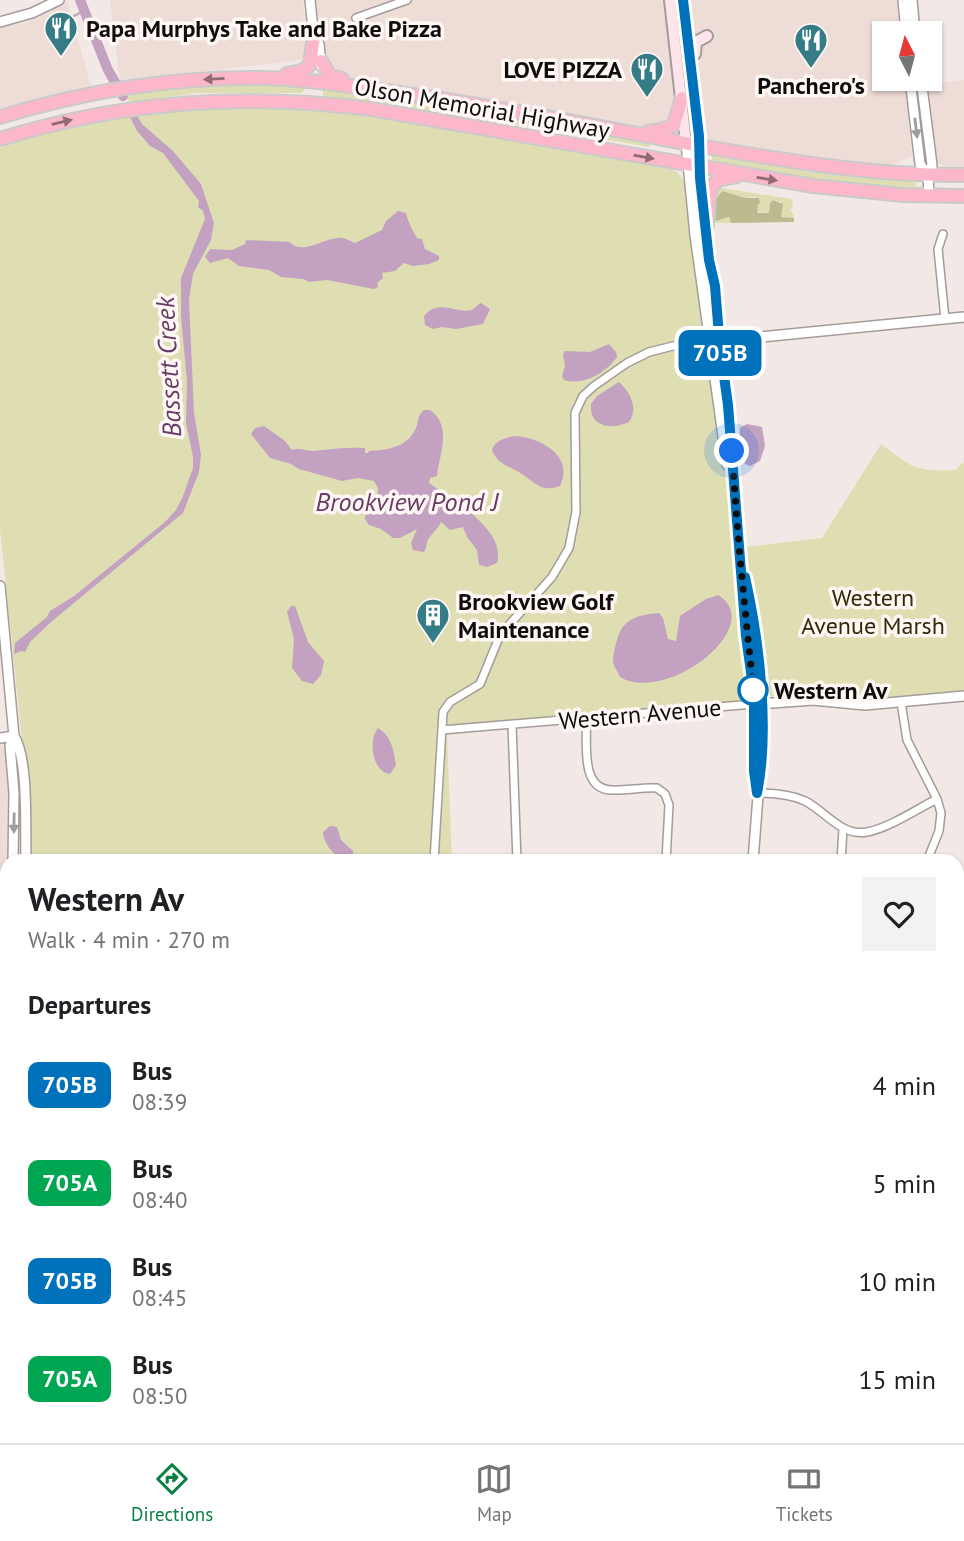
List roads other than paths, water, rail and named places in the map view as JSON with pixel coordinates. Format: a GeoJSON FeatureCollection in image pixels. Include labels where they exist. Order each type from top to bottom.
{"type":"FeatureCollection","features":[{"type":"Feature","properties":{"kind":"highway"},"geometry":{"type":"LineString","coordinates":[[261,78],[297,73],[307,68],[312,60],[314,39]]}},
{"type":"Feature","properties":{"kind":"highway"},"geometry":{"type":"LineString","coordinates":[[321,61],[327,72],[334,77],[428,96]]}},
{"type":"Feature","properties":{"kind":"highway","name":"Olson Memorial Highway"},"geometry":{"type":"LineString","coordinates":[[0,114],[119,88],[199,80],[261,78],[321,82],[428,96],[836,168],[964,175]]}},
{"type":"Feature","properties":{"kind":"highway"},"geometry":{"type":"LineString","coordinates":[[159,105],[180,98],[208,96],[304,96],[317,89],[321,82]]}},
{"type":"Feature","properties":{"kind":"highway"},"geometry":{"type":"LineString","coordinates":[[631,133],[662,130],[672,126],[688,97]]}},
{"type":"Feature","properties":{"kind":"highway","name":"Olson Memorial Highway"},"geometry":{"type":"LineString","coordinates":[[0,139],[52,124],[159,105],[243,100],[337,104],[744,175],[846,190],[964,196]]}},
{"type":"Feature","properties":{"kind":"highway"},"geometry":{"type":"LineString","coordinates":[[706,233],[707,198],[712,185],[722,178],[744,175]]}},
{"type":"Feature","properties":{"kind":"main road"},"geometry":{"type":"LineString","coordinates":[[670,0],[688,97],[693,144]]}},
{"type":"Feature","properties":{"kind":"main road"},"geometry":{"type":"LineString","coordinates":[[683,0],[687,29],[688,97]]}},
{"type":"Feature","properties":{"kind":"main road"},"geometry":{"type":"LineString","coordinates":[[687,29],[707,36],[694,46],[698,82],[688,97]]}},
{"type":"Feature","properties":{"kind":"street"},"geometry":{"type":"LineString","coordinates":[[0,22],[32,13],[59,0]]}},
{"type":"Feature","properties":{"kind":"street"},"geometry":{"type":"LineString","coordinates":[[310,0],[314,39],[319,44],[321,82]]}},
{"type":"Feature","properties":{"kind":"street"},"geometry":{"type":"LineString","coordinates":[[356,18],[407,0]]}},
{"type":"Feature","properties":{"kind":"street"},"geometry":{"type":"LineString","coordinates":[[903,0],[905,21]]}},
{"type":"Feature","properties":{"kind":"street"},"geometry":{"type":"LineString","coordinates":[[912,0],[914,21]]}},
{"type":"Feature","properties":{"kind":"street"},"geometry":{"type":"LineString","coordinates":[[911,91],[920,164],[928,175]]}},
{"type":"Feature","properties":{"kind":"street"},"geometry":{"type":"LineString","coordinates":[[923,91],[932,165],[928,175],[929,196]]}},
{"type":"Feature","properties":{"kind":"street"},"geometry":{"type":"LineString","coordinates":[[693,144],[699,263],[715,341],[732,451],[733,494],[741,561],[756,640],[761,758],[753,854]]}},
{"type":"Feature","properties":{"kind":"street"},"geometry":{"type":"LineString","coordinates":[[694,166],[715,286],[715,341]]}},
{"type":"Feature","properties":{"kind":"street"},"geometry":{"type":"LineString","coordinates":[[943,234],[938,250],[945,319]]}},
{"type":"Feature","properties":{"kind":"street"},"geometry":{"type":"LineString","coordinates":[[435,854],[445,708],[450,702],[480,684],[500,635],[552,577],[569,548],[576,522],[575,413],[583,397],[594,386],[640,356],[666,347],[964,317]]}},
{"type":"Feature","properties":{"kind":"street"},"geometry":{"type":"LineString","coordinates":[[0,586],[14,736],[19,745],[23,779],[26,854]]}},
{"type":"Feature","properties":{"kind":"street","name":"Western Avenue"},"geometry":{"type":"LineString","coordinates":[[442,730],[805,699],[852,705],[964,695]]}},
{"type":"Feature","properties":{"kind":"street"},"geometry":{"type":"LineString","coordinates":[[901,702],[907,740],[937,799],[942,822],[930,854]]}},
{"type":"Feature","properties":{"kind":"street"},"geometry":{"type":"LineString","coordinates":[[586,718],[589,771],[594,783],[600,788],[611,790],[657,788],[667,797],[666,854]]}},
{"type":"Feature","properties":{"kind":"street"},"geometry":{"type":"LineString","coordinates":[[512,724],[517,854]]}},
{"type":"Feature","properties":{"kind":"street"},"geometry":{"type":"LineString","coordinates":[[0,738],[14,736]]}},
{"type":"Feature","properties":{"kind":"street"},"geometry":{"type":"LineString","coordinates":[[13,854],[14,793],[10,745],[14,736]]}},
{"type":"Feature","properties":{"kind":"street"},"geometry":{"type":"LineString","coordinates":[[757,793],[798,799],[843,828],[859,833],[872,831],[937,799]]}},
{"type":"Feature","properties":{"kind":"street"},"geometry":{"type":"LineString","coordinates":[[841,854],[843,828]]}},
{"type":"Feature","properties":{"kind":"water"},"geometry":{"type":"Polygon","coordinates":[[[136,114],[142,124],[173,151],[201,184],[214,223],[211,240],[193,274],[189,300],[194,413],[201,455],[199,472],[183,513],[51,622],[30,642],[25,652],[14,654],[15,643],[47,617],[50,611],[74,596],[165,522],[176,510],[193,468],[186,423],[187,381],[181,317],[181,278],[205,219],[203,211],[198,207],[199,201],[163,153],[150,146],[137,131],[130,117],[136,114]]]}},
{"type":"Feature","properties":{"kind":"water"},"geometry":{"type":"Polygon","coordinates":[[[398,211],[406,213],[417,238],[422,239],[425,249],[439,256],[439,260],[413,266],[404,263],[395,271],[382,273],[383,278],[374,289],[327,280],[309,282],[281,277],[269,270],[239,266],[228,258],[210,263],[205,257],[210,249],[232,250],[245,244],[246,240],[289,242],[301,247],[341,238],[355,243],[382,230],[386,221],[398,211]]]}},
{"type":"Feature","properties":{"kind":"water"},"geometry":{"type":"Polygon","coordinates":[[[481,303],[490,309],[483,324],[456,329],[433,329],[425,325],[424,316],[435,308],[466,311],[481,303]]]}},
{"type":"Feature","properties":{"kind":"water"},"geometry":{"type":"Polygon","coordinates":[[[609,344],[617,357],[607,368],[587,380],[564,380],[562,376],[565,351],[590,352],[609,344]]]}},
{"type":"Feature","properties":{"kind":"water"},"geometry":{"type":"Polygon","coordinates":[[[619,382],[632,400],[632,417],[623,425],[603,425],[594,418],[591,404],[597,396],[619,382]]]}},
{"type":"Feature","properties":{"kind":"water","name":"Brookview Pond J"},"geometry":{"type":"Polygon","coordinates":[[[424,410],[430,410],[437,417],[443,432],[437,476],[430,478],[429,483],[442,492],[446,505],[450,507],[460,502],[487,529],[496,545],[497,563],[487,567],[479,565],[477,550],[463,527],[450,530],[441,522],[429,538],[424,552],[413,550],[411,543],[417,529],[400,538],[393,538],[381,529],[369,525],[365,519],[367,507],[377,498],[378,488],[374,481],[358,478],[342,481],[270,458],[251,434],[255,428],[264,426],[285,441],[292,450],[365,448],[365,453],[368,453],[404,443],[414,432],[424,410]]]}},
{"type":"Feature","properties":{"kind":"water"},"geometry":{"type":"Polygon","coordinates":[[[747,424],[762,427],[765,446],[760,461],[750,466],[745,464],[740,444],[740,428],[747,424]]]}},
{"type":"Feature","properties":{"kind":"water"},"geometry":{"type":"Polygon","coordinates":[[[514,436],[543,444],[559,457],[563,465],[560,486],[540,486],[498,459],[492,450],[495,444],[514,436]]]}},
{"type":"Feature","properties":{"kind":"water"},"geometry":{"type":"Polygon","coordinates":[[[718,595],[730,608],[731,624],[722,642],[706,658],[663,680],[640,683],[620,677],[613,657],[620,633],[627,622],[644,615],[659,613],[663,618],[668,639],[676,641],[680,616],[706,599],[718,595]]]}},
{"type":"Feature","properties":{"kind":"water"},"geometry":{"type":"Polygon","coordinates":[[[291,606],[295,606],[308,642],[324,661],[321,675],[313,684],[302,681],[292,668],[294,639],[287,612],[291,606]]]}},
{"type":"Feature","properties":{"kind":"water"},"geometry":{"type":"Polygon","coordinates":[[[378,728],[389,739],[393,749],[396,765],[390,774],[379,768],[374,755],[373,740],[378,728]]]}},
{"type":"Feature","properties":{"kind":"water"},"geometry":{"type":"Polygon","coordinates":[[[330,826],[337,827],[341,840],[353,854],[335,854],[329,848],[323,832],[330,826]]]}},
{"type":"Feature","properties":{"kind":"waterway","name":"Bassett Creek"},"geometry":{"type":"LineString","coordinates":[[80,0],[108,70],[123,96]]}},
{"type":"Feature","properties":{"kind":"waterway"},"geometry":{"type":"LineString","coordinates":[[74,16],[85,10]]}},
{"type":"Feature","properties":{"kind":"place","name":"Papa Murphys Take and Bake Pizza"},"geometry":{"type":"Point","coordinates":[61,58]}},
{"type":"Feature","properties":{"kind":"place","name":"Panchero's"},"geometry":{"type":"Point","coordinates":[811,70]}},
{"type":"Feature","properties":{"kind":"place","name":"LOVE PIZZA"},"geometry":{"type":"Point","coordinates":[647,99]}},
{"type":"Feature","properties":{"kind":"place","name":"Brookview Golf Maintenance"},"geometry":{"type":"Point","coordinates":[433,645]}},
{"type":"Feature","properties":{"kind":"place","name":"Western Av"},"geometry":{"type":"Point","coordinates":[753,690]}},
{"type":"Feature","properties":{"kind":"park label","name":"Western Avenue Marsh"},"geometry":{"type":"Point","coordinates":[873,611]}}]}
